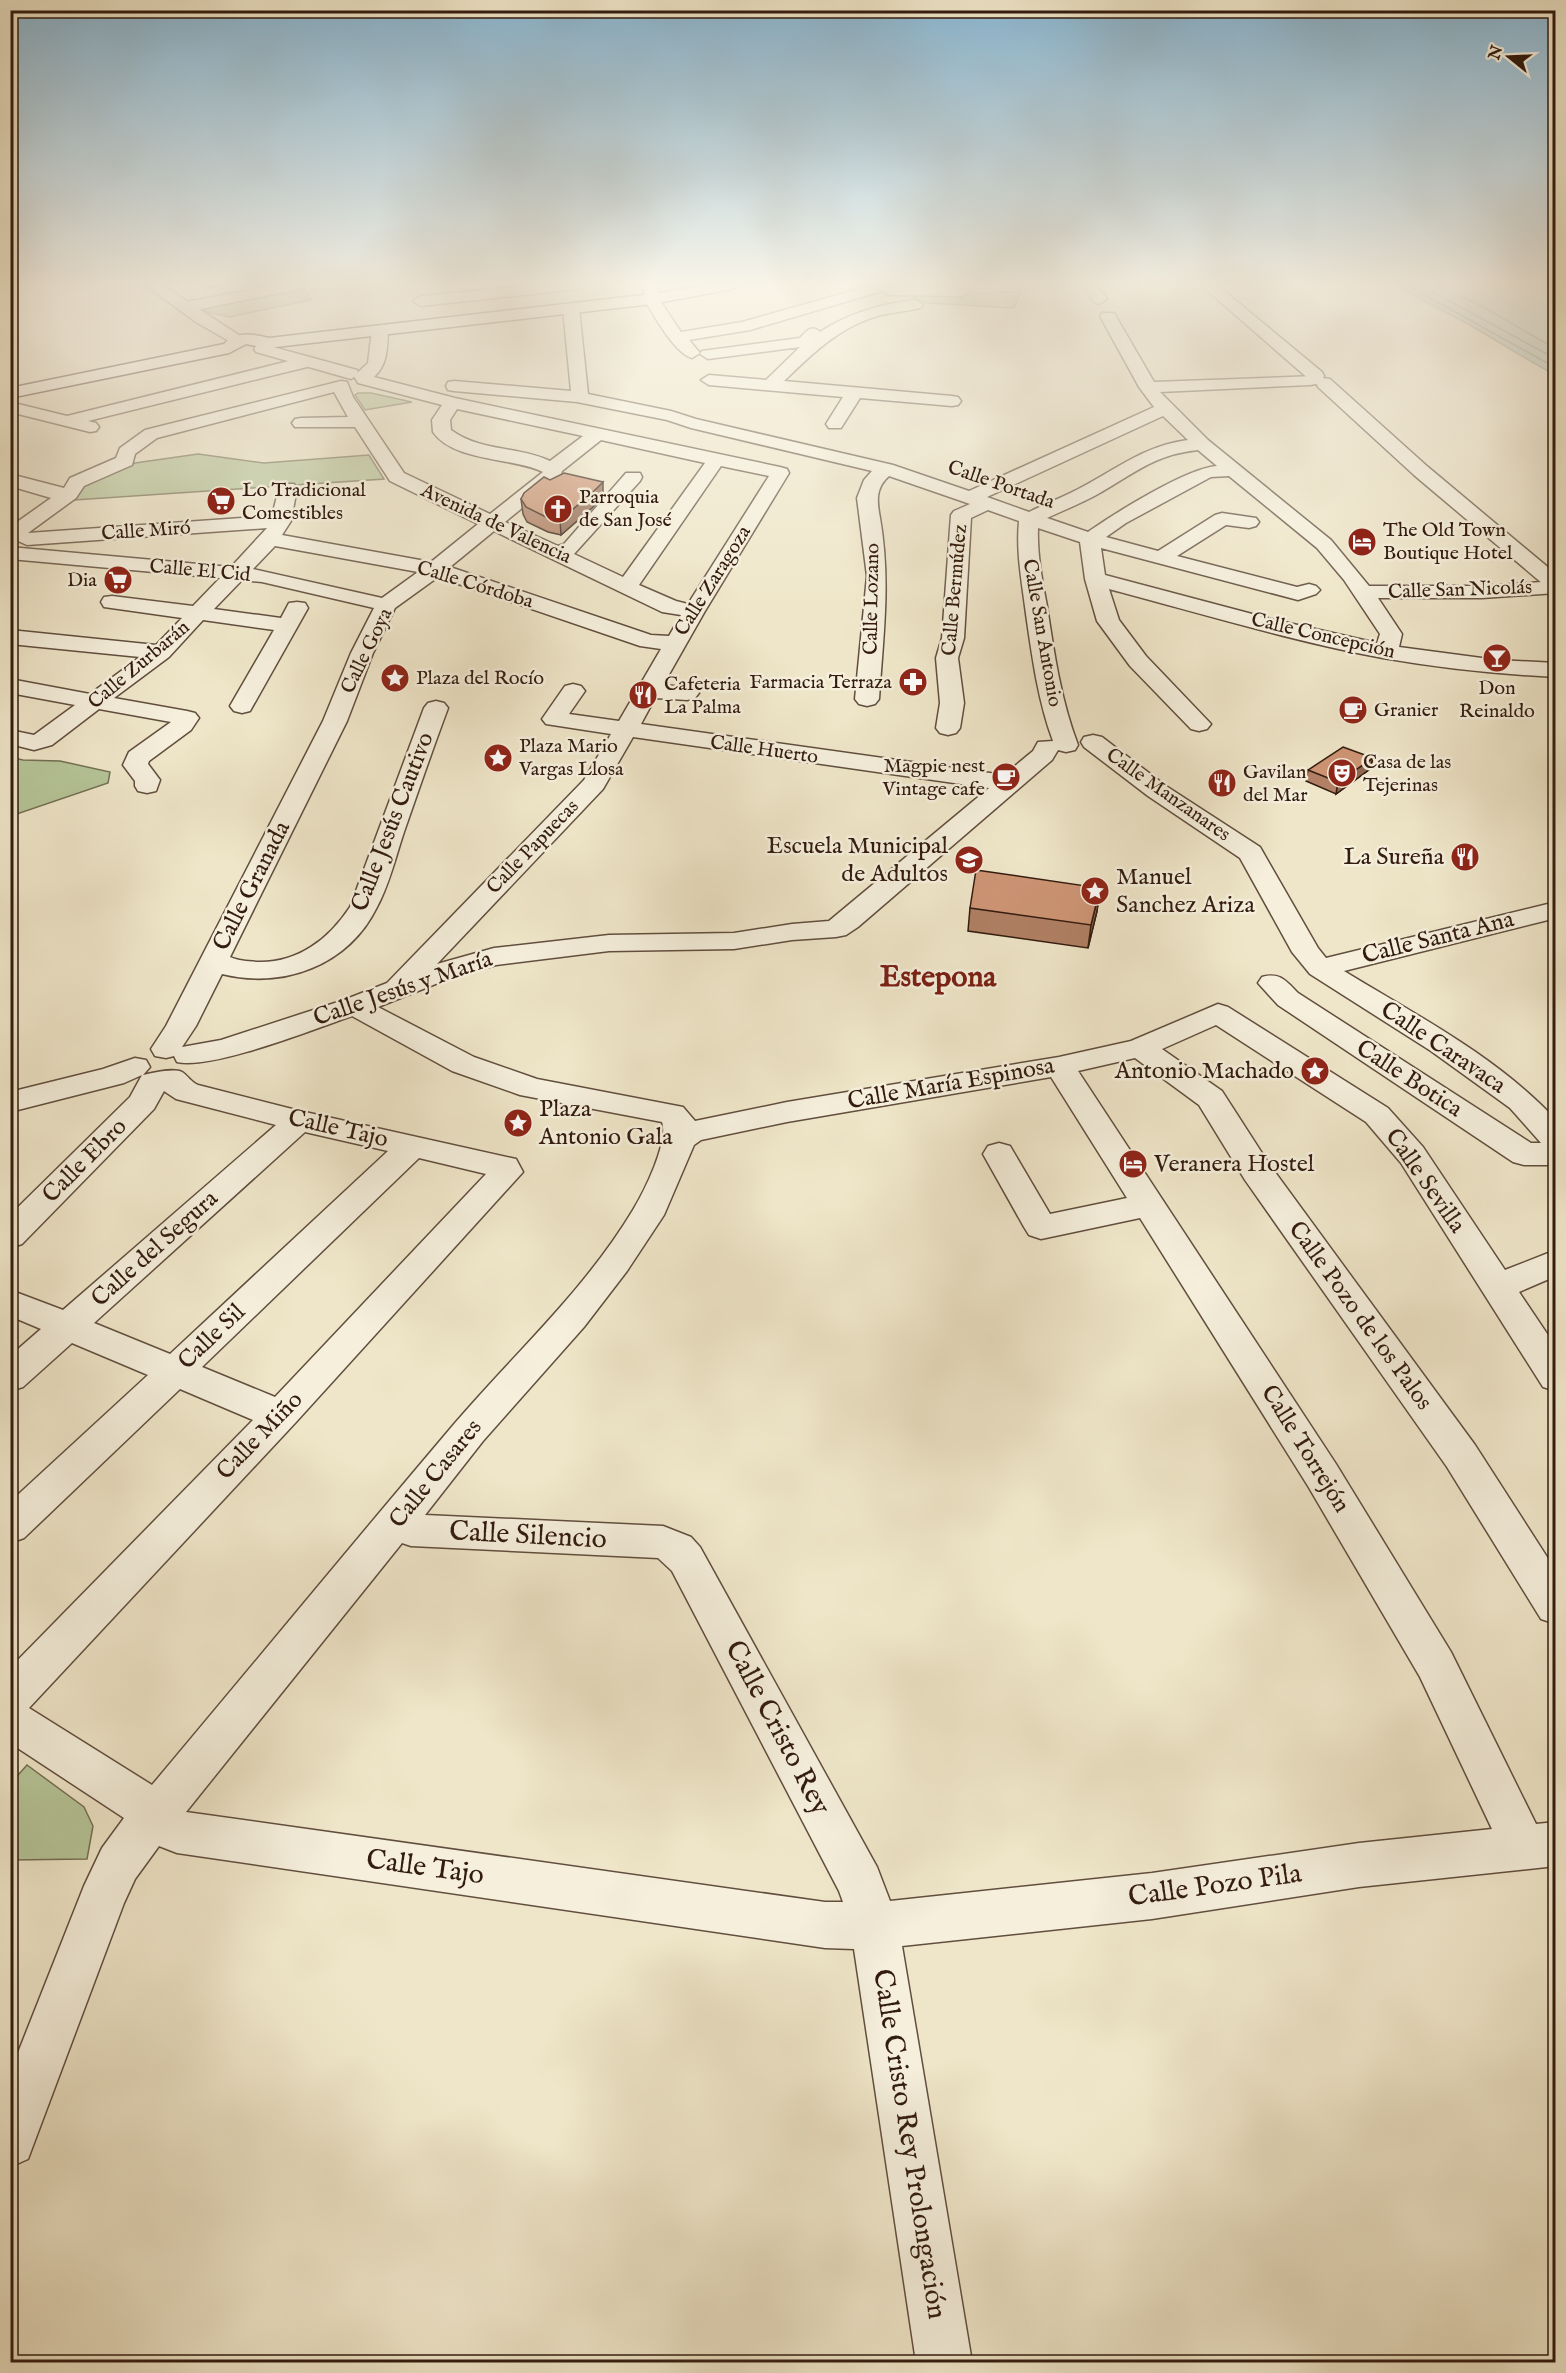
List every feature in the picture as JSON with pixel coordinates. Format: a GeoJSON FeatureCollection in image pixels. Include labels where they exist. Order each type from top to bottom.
{"type":"FeatureCollection","features":[{"type":"Feature","properties":{"kind":"street"},"geometry":{"type":"LineString","coordinates":[[68,421],[164,396]]}},
{"type":"Feature","properties":{"kind":"street"},"geometry":{"type":"LineString","coordinates":[[10,422],[116,441],[298,396]]}},
{"type":"Feature","properties":{"kind":"street","name":"Avenida de Valencia"},"geometry":{"type":"LineString","coordinates":[[355,396],[362,422],[397,477],[670,607],[694,611]]}},
{"type":"Feature","properties":{"kind":"street"},"geometry":{"type":"LineString","coordinates":[[420,396],[717,459],[634,579],[624,585]]}},
{"type":"Feature","properties":{"kind":"street","name":"Calle Portada"},"geometry":{"type":"LineString","coordinates":[[563,396],[697,401],[1090,539],[1298,594],[1310,590]]}},
{"type":"Feature","properties":{"kind":"street"},"geometry":{"type":"LineString","coordinates":[[696,396],[697,401]]}},
{"type":"Feature","properties":{"kind":"street"},"geometry":{"type":"LineString","coordinates":[[697,401],[720,396]]}},
{"type":"Feature","properties":{"kind":"street"},"geometry":{"type":"LineString","coordinates":[[835,424],[853,396]]}},
{"type":"Feature","properties":{"kind":"street"},"geometry":{"type":"LineString","coordinates":[[895,396],[952,401]]}},
{"type":"Feature","properties":{"kind":"street"},"geometry":{"type":"LineString","coordinates":[[1155,396],[1202,444],[1324,544],[1364,592],[1391,634],[1386,652]]}},
{"type":"Feature","properties":{"kind":"street"},"geometry":{"type":"LineString","coordinates":[[1335,396],[1556,586]]}},
{"type":"Feature","properties":{"kind":"street"},"geometry":{"type":"LineString","coordinates":[[697,401],[846,407]]}},
{"type":"Feature","properties":{"kind":"street"},"geometry":{"type":"LineString","coordinates":[[453,403],[441,420],[442,432],[448,438],[468,447],[537,463],[555,475]]}},
{"type":"Feature","properties":{"kind":"street"},"geometry":{"type":"LineString","coordinates":[[10,407],[68,421],[116,441],[124,461],[77,482],[69,494],[10,539]]}},
{"type":"Feature","properties":{"kind":"street"},"geometry":{"type":"LineString","coordinates":[[978,501],[1059,458],[1165,408]]}},
{"type":"Feature","properties":{"kind":"street"},"geometry":{"type":"LineString","coordinates":[[301,423],[362,422]]}},
{"type":"Feature","properties":{"kind":"street","name":"Calle Goya"},"geometry":{"type":"LineString","coordinates":[[335,721],[362,653],[386,605],[555,475],[597,434]]}},
{"type":"Feature","properties":{"kind":"street"},"geometry":{"type":"LineString","coordinates":[[1029,519],[1089,491],[1146,457],[1169,448],[1202,444]]}},
{"type":"Feature","properties":{"kind":"street","name":"Calle Zaragoza"},"geometry":{"type":"LineString","coordinates":[[649,691],[694,611],[780,473],[717,459]]}},
{"type":"Feature","properties":{"kind":"street","name":"Calle Lozano"},"geometry":{"type":"LineString","coordinates":[[867,699],[876,576],[875,547],[867,498],[873,480],[886,469]]}},
{"type":"Feature","properties":{"kind":"street"},"geometry":{"type":"LineString","coordinates":[[1199,724],[1138,661],[1108,621],[1095,579],[1090,539],[1119,519],[1207,472],[1233,470]]}},
{"type":"Feature","properties":{"kind":"street"},"geometry":{"type":"LineString","coordinates":[[10,480],[50,492],[69,494]]}},
{"type":"Feature","properties":{"kind":"street"},"geometry":{"type":"LineString","coordinates":[[559,553],[571,548],[629,482],[601,484]]}},
{"type":"Feature","properties":{"kind":"street"},"geometry":{"type":"LineString","coordinates":[[276,530],[287,488]]}},
{"type":"Feature","properties":{"kind":"street","name":"Calle Bermúdez"},"geometry":{"type":"LineString","coordinates":[[948,728],[952,703],[947,658],[953,638],[961,515],[978,501]]}},
{"type":"Feature","properties":{"kind":"street","name":"Calle San Antonio"},"geometry":{"type":"LineString","coordinates":[[1008,783],[1056,746],[1056,718],[1027,547],[1029,519]]}},
{"type":"Feature","properties":{"kind":"street"},"geometry":{"type":"LineString","coordinates":[[1160,558],[1222,519],[1249,522]]}},
{"type":"Feature","properties":{"kind":"street","name":"Calle Miró"},"geometry":{"type":"LineString","coordinates":[[10,539],[276,530]]}},
{"type":"Feature","properties":{"kind":"street","name":"Calle Córdoba"},"geometry":{"type":"LineString","coordinates":[[276,530],[435,569],[648,641],[675,643]]}},
{"type":"Feature","properties":{"kind":"street","name":"Calle Zurbarán"},"geometry":{"type":"LineString","coordinates":[[10,737],[36,742],[43,740],[161,652],[238,573],[276,530]]}},
{"type":"Feature","properties":{"kind":"street","name":"Calle El Cid"},"geometry":{"type":"LineString","coordinates":[[10,554],[238,573],[309,585],[386,605]]}},
{"type":"Feature","properties":{"kind":"street"},"geometry":{"type":"LineString","coordinates":[[62,642],[156,567]]}},
{"type":"Feature","properties":{"kind":"street","name":"Calle Concepción"},"geometry":{"type":"LineString","coordinates":[[1095,579],[1368,650],[1481,665],[1552,670]]}},
{"type":"Feature","properties":{"kind":"street"},"geometry":{"type":"LineString","coordinates":[[242,706],[309,585]]}},
{"type":"Feature","properties":{"kind":"street","name":"Calle San Nicolás"},"geometry":{"type":"LineString","coordinates":[[1364,592],[1482,592],[1556,586]]}},
{"type":"Feature","properties":{"kind":"street"},"geometry":{"type":"LineString","coordinates":[[98,613],[200,613],[287,625]]}},
{"type":"Feature","properties":{"kind":"street"},"geometry":{"type":"LineString","coordinates":[[10,637],[161,652]]}},
{"type":"Feature","properties":{"kind":"street"},"geometry":{"type":"LineString","coordinates":[[10,686],[98,700],[187,718],[183,725],[142,752],[141,776]]}},
{"type":"Feature","properties":{"kind":"street","name":"Calle Huerto"},"geometry":{"type":"LineString","coordinates":[[573,691],[554,719],[626,731],[1008,783]]}},
{"type":"Feature","properties":{"kind":"street"},"geometry":{"type":"LineString","coordinates":[[649,691],[687,693]]}},
{"type":"Feature","properties":{"kind":"street","name":"Calle Papuecas"},"geometry":{"type":"LineString","coordinates":[[398,988],[594,784],[649,691]]}},
{"type":"Feature","properties":{"kind":"street","name":"Calle Jesús Cautivo"},"geometry":{"type":"LineString","coordinates":[[215,960],[227,967],[252,970],[298,966],[314,960],[357,918],[364,907],[436,708]]}},
{"type":"Feature","properties":{"kind":"street","name":"Calle Granada"},"geometry":{"type":"LineString","coordinates":[[163,1066],[335,721]]}},
{"type":"Feature","properties":{"kind":"street","name":"Calle Manzanares"},"geometry":{"type":"LineString","coordinates":[[1094,742],[1157,791],[1251,853],[1306,952],[1320,968]]}},
{"type":"Feature","properties":{"kind":"street","name":"Calle Jesús y María"},"geometry":{"type":"LineString","coordinates":[[10,1102],[163,1066],[226,1048],[354,1006],[443,971],[494,957],[568,946],[734,941],[792,932],[836,929],[1008,783]]}},
{"type":"Feature","properties":{"kind":"street","name":"Calle Santa Ana"},"geometry":{"type":"LineString","coordinates":[[1320,968],[1556,910]]}},
{"type":"Feature","properties":{"kind":"street","name":"Calle Caravaca"},"geometry":{"type":"LineString","coordinates":[[1320,968],[1442,1044],[1521,1101],[1556,1140]]}},
{"type":"Feature","properties":{"kind":"street","name":"Calle Botica"},"geometry":{"type":"LineString","coordinates":[[1272,982],[1288,999],[1524,1154],[1556,1154]]}},
{"type":"Feature","properties":{"kind":"street"},"geometry":{"type":"LineString","coordinates":[[354,1006],[463,1064],[531,1088],[676,1126]]}},
{"type":"Feature","properties":{"kind":"street","name":"Calle María Espinosa"},"geometry":{"type":"LineString","coordinates":[[676,1126],[691,1132],[787,1112],[1059,1066],[1140,1048],[1218,1012]]}},
{"type":"Feature","properties":{"kind":"street","name":"Calle Sevilla"},"geometry":{"type":"LineString","coordinates":[[1218,1012],[1377,1115],[1412,1155],[1556,1377]]}},
{"type":"Feature","properties":{"kind":"street","name":"Calle Pozo de los Palos"},"geometry":{"type":"LineString","coordinates":[[1140,1048],[1210,1098],[1257,1172],[1461,1456],[1556,1607]]}},
{"type":"Feature","properties":{"kind":"street","name":"Calle Tajo"},"geometry":{"type":"LineString","coordinates":[[163,1066],[179,1088],[187,1092],[296,1120],[504,1167],[507,1172]]}},
{"type":"Feature","properties":{"kind":"street","name":"Calle Ebro"},"geometry":{"type":"LineString","coordinates":[[10,1236],[142,1102],[163,1066]]}},
{"type":"Feature","properties":{"kind":"street","name":"Calle Torrejón"},"geometry":{"type":"LineString","coordinates":[[1059,1066],[1322,1475],[1436,1665],[1540,1846]]}},
{"type":"Feature","properties":{"kind":"street"},"geometry":{"type":"LineString","coordinates":[[1377,1115],[1431,1094]]}},
{"type":"Feature","properties":{"kind":"street","name":"Calle del Segura"},"geometry":{"type":"LineString","coordinates":[[10,1377],[293,1127],[296,1120]]}},
{"type":"Feature","properties":{"kind":"street","name":"Calle Casares"},"geometry":{"type":"LineString","coordinates":[[10,2141],[101,1902],[118,1864],[470,1431],[571,1318],[615,1262],[647,1215],[676,1126]]}},
{"type":"Feature","properties":{"kind":"street","name":"Calle Sil"},"geometry":{"type":"LineString","coordinates":[[10,1527],[400,1158],[415,1147]]}},
{"type":"Feature","properties":{"kind":"street"},"geometry":{"type":"LineString","coordinates":[[999,1154],[1041,1227],[1150,1205]]}},
{"type":"Feature","properties":{"kind":"street","name":"Calle Miño"},"geometry":{"type":"LineString","coordinates":[[10,1698],[283,1412],[507,1172]]}},
{"type":"Feature","properties":{"kind":"street"},"geometry":{"type":"LineString","coordinates":[[1497,1287],[1556,1262]]}},
{"type":"Feature","properties":{"kind":"street"},"geometry":{"type":"LineString","coordinates":[[10,1302],[177,1370],[267,1410],[283,1412]]}},
{"type":"Feature","properties":{"kind":"street","name":"Calle Silencio"},"geometry":{"type":"LineString","coordinates":[[394,1525],[411,1530],[663,1542]]}},
{"type":"Feature","properties":{"kind":"street","name":"Calle Cristo Rey"},"geometry":{"type":"LineString","coordinates":[[663,1542],[677,1549],[686,1559],[860,1883],[875,1926]]}},
{"type":"Feature","properties":{"kind":"street","name":"Calle Tajo"},"geometry":{"type":"LineString","coordinates":[[10,1719],[114,1785],[140,1803],[153,1819],[177,1832],[825,1925],[875,1926]]}},
{"type":"Feature","properties":{"kind":"street","name":"Calle Pozo Pila"},"geometry":{"type":"LineString","coordinates":[[875,1926],[1152,1896],[1359,1865],[1540,1846]]}},
{"type":"Feature","properties":{"kind":"street","name":"Calle Cristo Rey Prolongación"},"geometry":{"type":"LineString","coordinates":[[875,1926],[944,2362]]}},
{"type":"Feature","properties":{"kind":"green space"},"geometry":{"type":"Polygon","coordinates":[[[355,396],[383,396],[412,402],[365,410],[355,396]]]}},
{"type":"Feature","properties":{"kind":"green space"},"geometry":{"type":"Polygon","coordinates":[[[198,454],[264,463],[369,455],[384,479],[75,500],[81,486],[135,463],[198,454]]]}},
{"type":"Feature","properties":{"kind":"green space"},"geometry":{"type":"Polygon","coordinates":[[[10,757],[23,760],[60,761],[110,772],[108,783],[11,816],[10,757]]]}},
{"type":"Feature","properties":{"kind":"green space"},"geometry":{"type":"Polygon","coordinates":[[[27,1765],[84,1807],[93,1826],[87,1859],[11,1860],[11,1783],[27,1765]]]}},
{"type":"Feature","properties":{"kind":"building"},"geometry":{"type":"Polygon","coordinates":[[[564,473],[603,482],[560,520],[546,517],[526,507],[521,499],[524,493],[544,477],[550,480],[564,473]]]}},
{"type":"Feature","properties":{"kind":"building"},"geometry":{"type":"Polygon","coordinates":[[[1343,747],[1373,758],[1338,782],[1308,770],[1343,747]]]}},
{"type":"Feature","properties":{"kind":"building"},"geometry":{"type":"Polygon","coordinates":[[[976,870],[1100,888],[1091,925],[970,908],[976,870]]]}},
{"type":"Feature","properties":{"kind":"place","name":"Lo Tradicional Comestibles"},"geometry":{"type":"Point","coordinates":[221,501]}},
{"type":"Feature","properties":{"kind":"place","name":"Parroquia de San José"},"geometry":{"type":"Point","coordinates":[558,509]}},
{"type":"Feature","properties":{"kind":"place","name":"The Old Town Boutique Hotel"},"geometry":{"type":"Point","coordinates":[1362,542]}},
{"type":"Feature","properties":{"kind":"place","name":"Dia"},"geometry":{"type":"Point","coordinates":[118,580]}},
{"type":"Feature","properties":{"kind":"place","name":"Don Reinaldo"},"geometry":{"type":"Point","coordinates":[1497,658]}},
{"type":"Feature","properties":{"kind":"place","name":"Plaza del Rocío"},"geometry":{"type":"Point","coordinates":[395,678]}},
{"type":"Feature","properties":{"kind":"place","name":"Farmacia Terraza"},"geometry":{"type":"Point","coordinates":[913,682]}},
{"type":"Feature","properties":{"kind":"place","name":"Cafeteria La Palma"},"geometry":{"type":"Point","coordinates":[643,695]}},
{"type":"Feature","properties":{"kind":"place","name":"Granier"},"geometry":{"type":"Point","coordinates":[1353,710]}},
{"type":"Feature","properties":{"kind":"place","name":"Plaza Mario Vargas Llosa"},"geometry":{"type":"Point","coordinates":[498,758]}},
{"type":"Feature","properties":{"kind":"place","name":"Casa de las Tejerinas"},"geometry":{"type":"Point","coordinates":[1342,773]}},
{"type":"Feature","properties":{"kind":"place","name":"Magpie nest Vintage cafe"},"geometry":{"type":"Point","coordinates":[1006,777]}},
{"type":"Feature","properties":{"kind":"place","name":"Gavilan del Mar"},"geometry":{"type":"Point","coordinates":[1222,783]}},
{"type":"Feature","properties":{"kind":"place","name":"La Sureña"},"geometry":{"type":"Point","coordinates":[1465,857]}},
{"type":"Feature","properties":{"kind":"place","name":"Escuela Municipal de Adultos"},"geometry":{"type":"Point","coordinates":[969,860]}},
{"type":"Feature","properties":{"kind":"place","name":"Manuel Sanchez Ariza"},"geometry":{"type":"Point","coordinates":[1095,891]}},
{"type":"Feature","properties":{"kind":"place","name":"Antonio Machado"},"geometry":{"type":"Point","coordinates":[1315,1071]}},
{"type":"Feature","properties":{"kind":"place","name":"Plaza Antonio Gala"},"geometry":{"type":"Point","coordinates":[518,1123]}},
{"type":"Feature","properties":{"kind":"place","name":"Veranera Hostel"},"geometry":{"type":"Point","coordinates":[1133,1164]}},
{"type":"Feature","properties":{"kind":"district","name":"Estepona"},"geometry":{"type":"Point","coordinates":[938,978]}}]}
